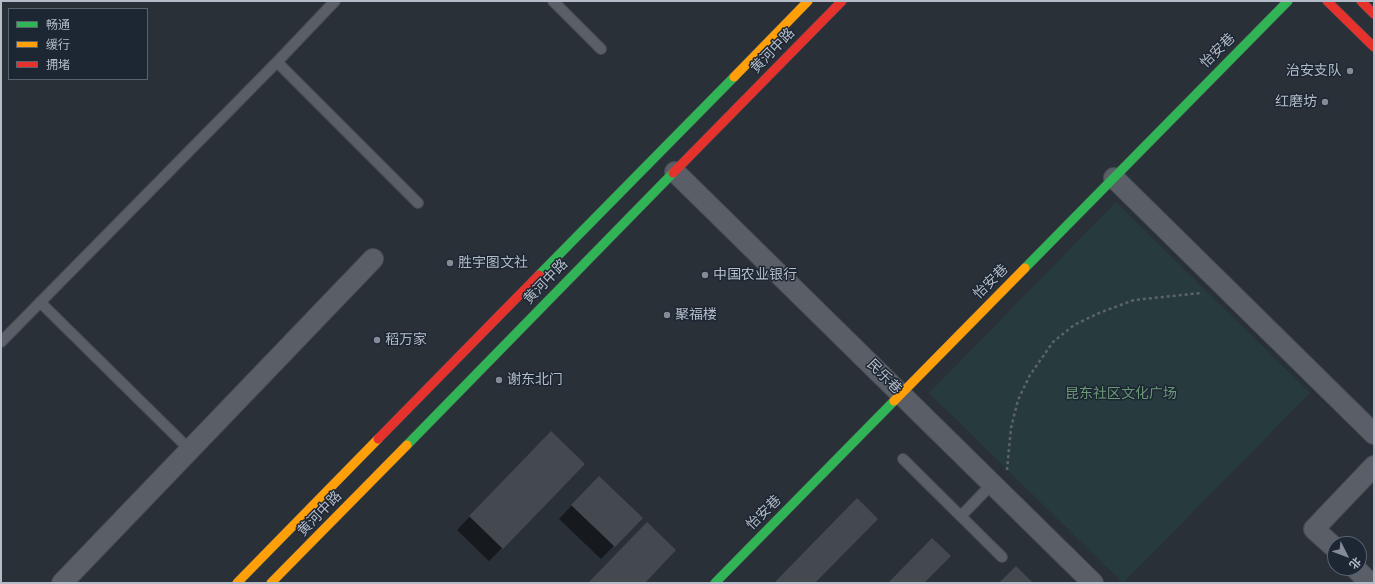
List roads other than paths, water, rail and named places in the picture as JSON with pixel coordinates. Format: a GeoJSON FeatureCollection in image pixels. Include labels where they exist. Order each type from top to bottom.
{"type":"FeatureCollection","features":[{"type":"Feature","properties":{"kind":"main road","name":"黄河中路"},"geometry":{"type":"LineString","coordinates":[[237,583],[808,1]]}},
{"type":"Feature","properties":{"kind":"main road","name":"黄河中路"},"geometry":{"type":"LineString","coordinates":[[271,583],[842,1]]}},
{"type":"Feature","properties":{"kind":"main road","name":"怡安巷"},"geometry":{"type":"LineString","coordinates":[[715,583],[1288,1]]}},
{"type":"Feature","properties":{"kind":"main road"},"geometry":{"type":"LineString","coordinates":[[1328,1],[1374,47]]}},
{"type":"Feature","properties":{"kind":"main road"},"geometry":{"type":"LineString","coordinates":[[1361,1],[1374,14]]}},
{"type":"Feature","properties":{"kind":"street","name":"民乐巷"},"geometry":{"type":"LineString","coordinates":[[674,172],[1093,583]]}},
{"type":"Feature","properties":{"kind":"street"},"geometry":{"type":"LineString","coordinates":[[1114,178],[1374,434]]}},
{"type":"Feature","properties":{"kind":"street"},"geometry":{"type":"LineString","coordinates":[[62,583],[373,259]]}},
{"type":"Feature","properties":{"kind":"street"},"geometry":{"type":"LineString","coordinates":[[1327,540],[1314,528],[1374,466]]}},
{"type":"Feature","properties":{"kind":"lane"},"geometry":{"type":"LineString","coordinates":[[1,342],[277,62],[335,1]]}},
{"type":"Feature","properties":{"kind":"lane"},"geometry":{"type":"LineString","coordinates":[[553,1],[601,49]]}},
{"type":"Feature","properties":{"kind":"lane"},"geometry":{"type":"LineString","coordinates":[[277,62],[418,203]]}},
{"type":"Feature","properties":{"kind":"lane"},"geometry":{"type":"LineString","coordinates":[[40,302],[190,450]]}},
{"type":"Feature","properties":{"kind":"lane"},"geometry":{"type":"LineString","coordinates":[[903,459],[1002,557]]}},
{"type":"Feature","properties":{"kind":"lane"},"geometry":{"type":"LineString","coordinates":[[961,516],[992,484]]}},
{"type":"Feature","properties":{"kind":"place","name":"治安支队"},"geometry":{"type":"Point","coordinates":[1350,71]}},
{"type":"Feature","properties":{"kind":"place","name":"红磨坊"},"geometry":{"type":"Point","coordinates":[1325,102]}},
{"type":"Feature","properties":{"kind":"place","name":"胜宇图文社"},"geometry":{"type":"Point","coordinates":[450,263]}},
{"type":"Feature","properties":{"kind":"place","name":"中国农业银行"},"geometry":{"type":"Point","coordinates":[705,275]}},
{"type":"Feature","properties":{"kind":"place","name":"聚福楼"},"geometry":{"type":"Point","coordinates":[667,315]}},
{"type":"Feature","properties":{"kind":"place","name":"稻万家"},"geometry":{"type":"Point","coordinates":[377,340]}},
{"type":"Feature","properties":{"kind":"place","name":"谢东北门"},"geometry":{"type":"Point","coordinates":[499,380]}},
{"type":"Feature","properties":{"kind":"park label","name":"昆东社区文化广场"},"geometry":{"type":"Point","coordinates":[1121,394]}}]}
